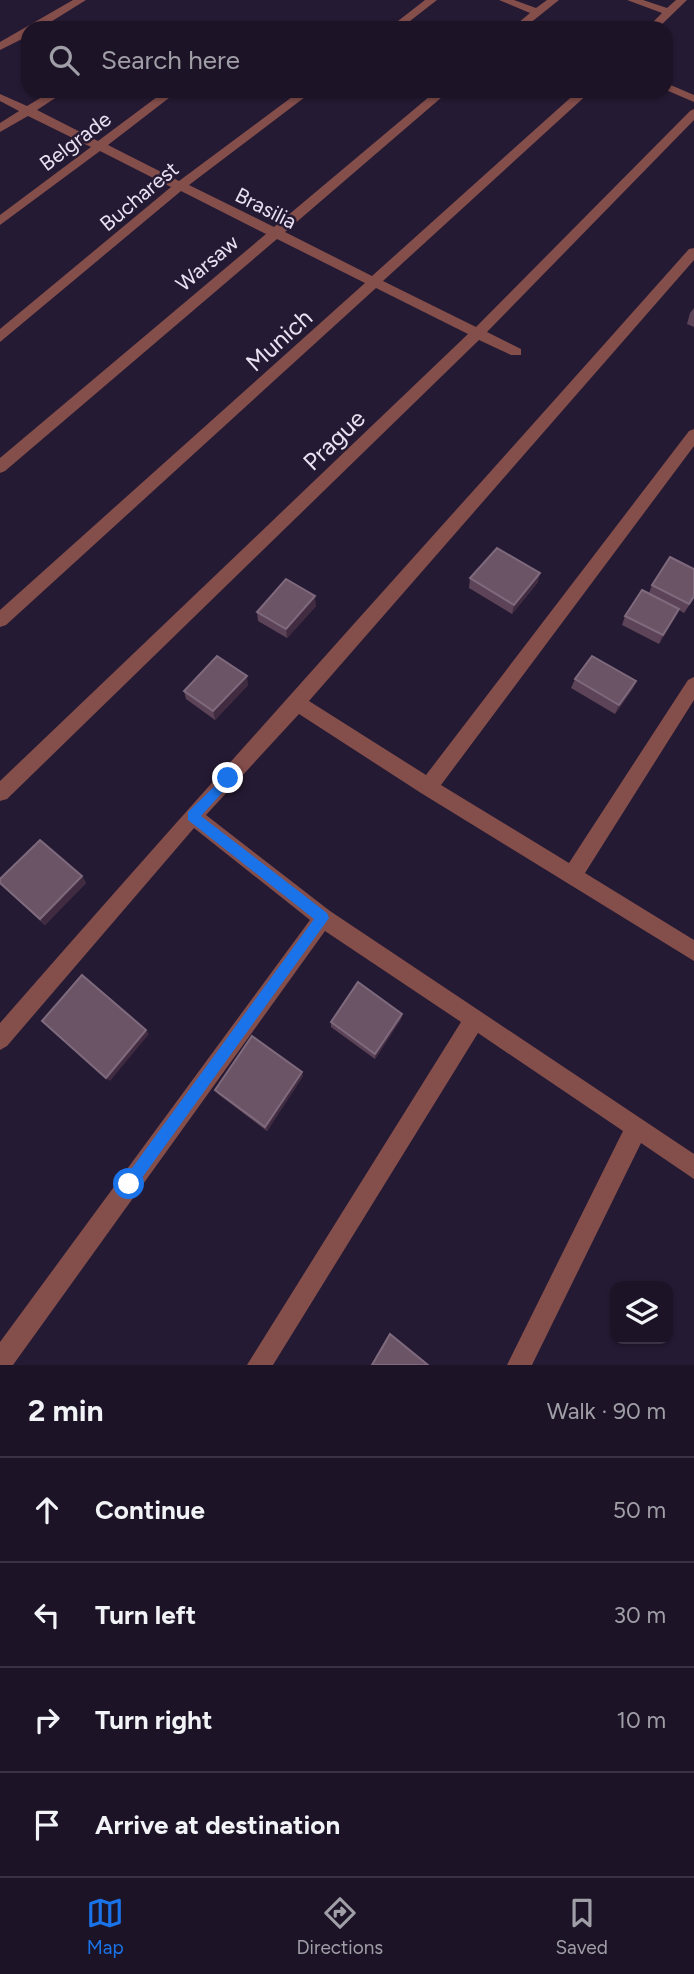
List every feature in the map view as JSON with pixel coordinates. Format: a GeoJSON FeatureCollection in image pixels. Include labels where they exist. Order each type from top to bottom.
{"type":"FeatureCollection","features":[{"type":"Feature","properties":{"kind":"street"},"geometry":{"type":"LineString","coordinates":[[45,21],[82,0]]}},
{"type":"Feature","properties":{"kind":"street"},"geometry":{"type":"LineString","coordinates":[[404,21],[432,0]]}},
{"type":"Feature","properties":{"kind":"street"},"geometry":{"type":"LineString","coordinates":[[504,0],[536,12]]}},
{"type":"Feature","properties":{"kind":"street"},"geometry":{"type":"LineString","coordinates":[[525,21],[554,0]]}},
{"type":"Feature","properties":{"kind":"street"},"geometry":{"type":"LineString","coordinates":[[632,0],[669,12]]}},
{"type":"Feature","properties":{"kind":"street"},"geometry":{"type":"LineString","coordinates":[[659,21],[682,0]]}},
{"type":"Feature","properties":{"kind":"street"},"geometry":{"type":"LineString","coordinates":[[0,47],[21,35]]}},
{"type":"Feature","properties":{"kind":"street"},"geometry":{"type":"LineString","coordinates":[[673,89],[694,99]]}},
{"type":"Feature","properties":{"kind":"street","name":"Brasilia"},"geometry":{"type":"LineString","coordinates":[[0,97],[516,352]]}},
{"type":"Feature","properties":{"kind":"street"},"geometry":{"type":"LineString","coordinates":[[0,128],[49,98]]}},
{"type":"Feature","properties":{"kind":"street","name":"Belgrade"},"geometry":{"type":"LineString","coordinates":[[0,221],[163,98]]}},
{"type":"Feature","properties":{"kind":"street","name":"Bucharest"},"geometry":{"type":"LineString","coordinates":[[0,337],[180,186],[298,98]]}},
{"type":"Feature","properties":{"kind":"street","name":"Warsaw"},"geometry":{"type":"LineString","coordinates":[[0,467],[435,98]]}},
{"type":"Feature","properties":{"kind":"street","name":"Munich"},"geometry":{"type":"LineString","coordinates":[[0,620],[357,300],[374,281],[577,98]]}},
{"type":"Feature","properties":{"kind":"street","name":"Prague"},"geometry":{"type":"LineString","coordinates":[[0,793],[478,333],[694,113]]}},
{"type":"Feature","properties":{"kind":"street"},"geometry":{"type":"LineString","coordinates":[[0,1039],[193,816],[297,703],[694,252]]}},
{"type":"Feature","properties":{"kind":"street"},"geometry":{"type":"LineString","coordinates":[[428,787],[694,435]]}},
{"type":"Feature","properties":{"kind":"street"},"geometry":{"type":"LineString","coordinates":[[572,876],[694,685]]}},
{"type":"Feature","properties":{"kind":"street"},"geometry":{"type":"LineString","coordinates":[[297,703],[694,951]]}},
{"type":"Feature","properties":{"kind":"street"},"geometry":{"type":"LineString","coordinates":[[193,816],[323,918],[637,1127],[694,1168]]}},
{"type":"Feature","properties":{"kind":"street"},"geometry":{"type":"LineString","coordinates":[[0,1362],[323,918]]}},
{"type":"Feature","properties":{"kind":"street"},"geometry":{"type":"LineString","coordinates":[[259,1365],[475,1018]]}},
{"type":"Feature","properties":{"kind":"street"},"geometry":{"type":"LineString","coordinates":[[519,1365],[637,1127]]}},
{"type":"Feature","properties":{"kind":"building"},"geometry":{"type":"Polygon","coordinates":[[[497,548],[540,573],[514,605],[470,578],[497,548]]]}},
{"type":"Feature","properties":{"kind":"building"},"geometry":{"type":"Polygon","coordinates":[[[670,557],[694,569],[694,596],[689,604],[652,585],[670,557]]]}},
{"type":"Feature","properties":{"kind":"building"},"geometry":{"type":"Polygon","coordinates":[[[286,579],[315,596],[286,629],[257,612],[286,579]]]}},
{"type":"Feature","properties":{"kind":"building"},"geometry":{"type":"Polygon","coordinates":[[[642,590],[679,609],[663,635],[625,616],[642,590]]]}},
{"type":"Feature","properties":{"kind":"building"},"geometry":{"type":"Polygon","coordinates":[[[217,656],[247,676],[213,711],[184,691],[217,656]]]}},
{"type":"Feature","properties":{"kind":"building"},"geometry":{"type":"Polygon","coordinates":[[[592,656],[636,681],[619,705],[575,679],[592,656]]]}},
{"type":"Feature","properties":{"kind":"building"},"geometry":{"type":"Polygon","coordinates":[[[40,840],[82,876],[40,919],[0,883],[0,879],[40,840]]]}},
{"type":"Feature","properties":{"kind":"building"},"geometry":{"type":"Polygon","coordinates":[[[82,975],[146,1030],[106,1078],[42,1021],[82,975]]]}},
{"type":"Feature","properties":{"kind":"building"},"geometry":{"type":"Polygon","coordinates":[[[358,982],[402,1014],[375,1054],[331,1022],[358,982]]]}},
{"type":"Feature","properties":{"kind":"building"},"geometry":{"type":"Polygon","coordinates":[[[252,1036],[302,1072],[265,1127],[215,1090],[252,1036]]]}},
{"type":"Feature","properties":{"kind":"building"},"geometry":{"type":"Polygon","coordinates":[[[390,1334],[428,1365],[372,1365],[390,1334]]]}},
{"type":"Feature","properties":{"kind":"route"},"geometry":{"type":"LineString","coordinates":[[129,1184],[323,918],[193,816],[228,778]]}}]}
